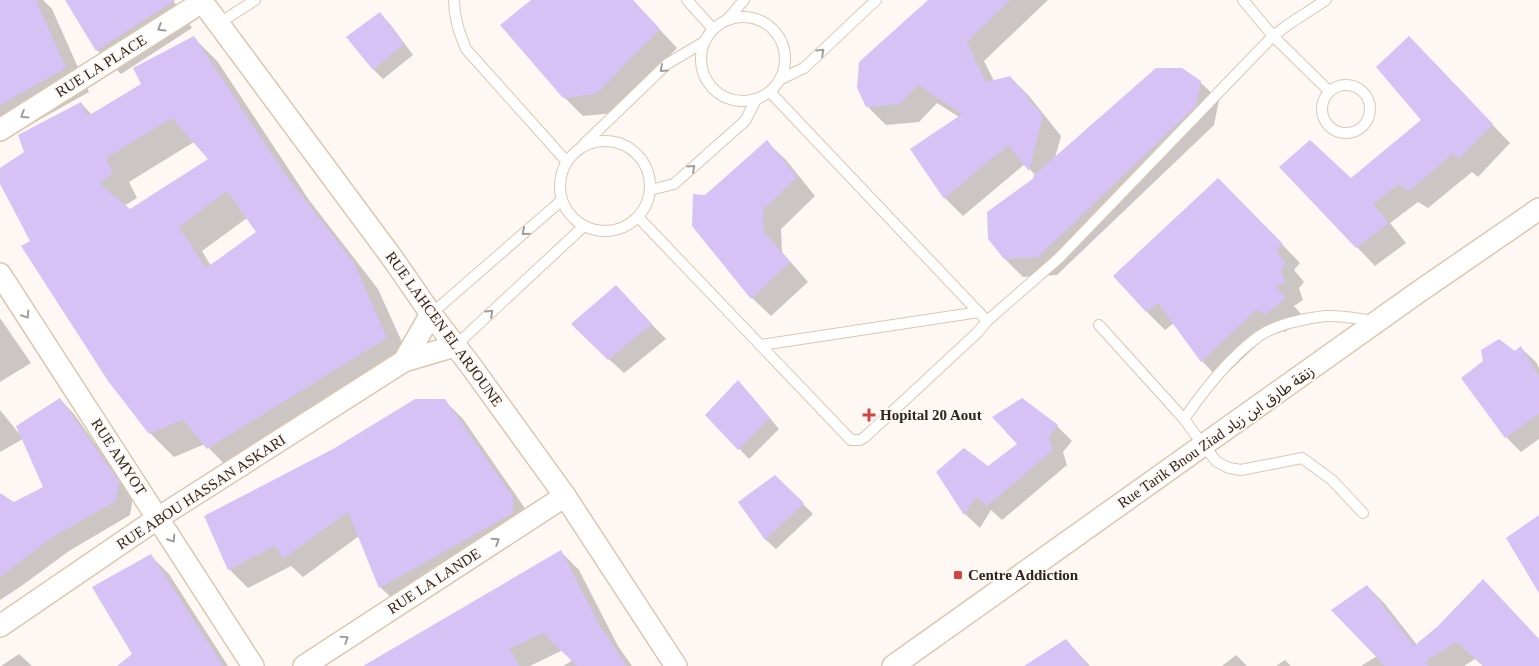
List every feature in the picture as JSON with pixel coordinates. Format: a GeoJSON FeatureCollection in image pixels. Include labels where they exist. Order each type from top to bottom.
{"type":"FeatureCollection","features":[{"type":"Feature","properties":{"kind":"street","name":"RUE LAHCEN EL ARJOUNE"},"geometry":{"type":"LineString","coordinates":[[201,1],[393,259],[454,346],[471,366],[565,496],[676,666]]}},
{"type":"Feature","properties":{"kind":"street","name":"RUE LA PLACE"},"geometry":{"type":"LineString","coordinates":[[0,130],[201,1]]}},
{"type":"Feature","properties":{"kind":"street","name":"Rue Tarik Bnou Ziad زنقة طارق ابن زياد"},"geometry":{"type":"LineString","coordinates":[[894,666],[1378,321],[1539,209]]}},
{"type":"Feature","properties":{"kind":"street","name":"RUE AMYOT"},"geometry":{"type":"LineString","coordinates":[[0,274],[253,666]]}},
{"type":"Feature","properties":{"kind":"street","name":"RUE ABOU HASSAN ASKARI"},"geometry":{"type":"LineString","coordinates":[[404,361],[431,314]]}},
{"type":"Feature","properties":{"kind":"street","name":"RUE ABOU HASSAN ASKARI"},"geometry":{"type":"LineString","coordinates":[[0,626],[158,518],[404,361],[454,346]]}},
{"type":"Feature","properties":{"kind":"street","name":"RUE LA LANDE"},"geometry":{"type":"LineString","coordinates":[[304,666],[565,496]]}},
{"type":"Feature","properties":{"kind":"lane"},"geometry":{"type":"LineString","coordinates":[[218,24],[255,0]]}},
{"type":"Feature","properties":{"kind":"lane"},"geometry":{"type":"LineString","coordinates":[[454,0],[458,28],[466,49],[567,162]]}},
{"type":"Feature","properties":{"kind":"lane"},"geometry":{"type":"LineString","coordinates":[[687,0],[713,29]]}},
{"type":"Feature","properties":{"kind":"lane"},"geometry":{"type":"LineString","coordinates":[[728,20],[744,0]]}},
{"type":"Feature","properties":{"kind":"lane"},"geometry":{"type":"LineString","coordinates":[[781,79],[804,68],[876,0]]}},
{"type":"Feature","properties":{"kind":"lane"},"geometry":{"type":"LineString","coordinates":[[1243,0],[1273,36],[1329,91]]}},
{"type":"Feature","properties":{"kind":"lane"},"geometry":{"type":"LineString","coordinates":[[638,217],[851,440],[856,440],[865,437],[978,332],[987,321],[1060,258],[1273,36],[1326,0]]}},
{"type":"Feature","properties":{"kind":"lane"},"geometry":{"type":"LineString","coordinates":[[744,17],[761,21],[775,31],[784,46],[786,62],[781,79],[770,92],[756,100],[740,102],[724,97],[712,88],[703,74],[701,58],[704,42],[713,29],[728,20],[744,17]]}},
{"type":"Feature","properties":{"kind":"lane"},"geometry":{"type":"LineString","coordinates":[[577,151],[590,144],[605,141],[620,143],[633,150],[643,162],[649,175],[650,190],[646,205],[638,217],[627,226],[613,230],[598,231],[574,220],[562,200],[561,174],[567,162],[577,151],[667,64],[704,42]]}},
{"type":"Feature","properties":{"kind":"lane"},"geometry":{"type":"LineString","coordinates":[[1346,84],[1356,86],[1364,91],[1371,109],[1369,118],[1363,126],[1355,131],[1346,133],[1336,131],[1329,126],[1322,108],[1324,99],[1329,91],[1337,86],[1346,84]]}},
{"type":"Feature","properties":{"kind":"lane"},"geometry":{"type":"LineString","coordinates":[[770,92],[987,321]]}},
{"type":"Feature","properties":{"kind":"lane"},"geometry":{"type":"LineString","coordinates":[[650,190],[674,184],[745,121],[756,100]]}},
{"type":"Feature","properties":{"kind":"lane"},"geometry":{"type":"LineString","coordinates":[[431,314],[562,200]]}},
{"type":"Feature","properties":{"kind":"lane"},"geometry":{"type":"LineString","coordinates":[[454,346],[584,226]]}},
{"type":"Feature","properties":{"kind":"lane"},"geometry":{"type":"LineString","coordinates":[[761,345],[979,312]]}},
{"type":"Feature","properties":{"kind":"lane"},"geometry":{"type":"LineString","coordinates":[[1184,419],[1204,390],[1233,359],[1260,336],[1286,323],[1326,316],[1378,321]]}},
{"type":"Feature","properties":{"kind":"lane"},"geometry":{"type":"LineString","coordinates":[[1099,325],[1184,419],[1217,462],[1229,468],[1241,470],[1302,458],[1332,480],[1363,513]]}},
{"type":"Feature","properties":{"kind":"building"},"geometry":{"type":"Polygon","coordinates":[[[0,0],[36,0],[66,68],[0,105],[0,0]]]}},
{"type":"Feature","properties":{"kind":"building"},"geometry":{"type":"Polygon","coordinates":[[[65,0],[175,0],[96,51],[65,0]]]}},
{"type":"Feature","properties":{"kind":"building"},"geometry":{"type":"Polygon","coordinates":[[[531,0],[633,0],[660,29],[596,94],[563,98],[500,25],[531,0]]]}},
{"type":"Feature","properties":{"kind":"building"},"geometry":{"type":"Polygon","coordinates":[[[928,0],[1010,0],[967,42],[986,82],[1010,76],[1043,116],[1029,171],[1008,145],[944,199],[910,149],[962,114],[918,85],[900,104],[866,107],[857,88],[859,62],[928,0]]]}},
{"type":"Feature","properties":{"kind":"building"},"geometry":{"type":"Polygon","coordinates":[[[380,12],[404,44],[373,70],[346,37],[380,12]]]}},
{"type":"Feature","properties":{"kind":"building"},"geometry":{"type":"Polygon","coordinates":[[[194,36],[285,174],[354,263],[387,338],[207,449],[183,420],[149,434],[108,381],[21,246],[30,241],[0,184],[0,168],[24,152],[18,135],[81,102],[88,116],[141,84],[133,68],[194,36]],[[172,118],[106,158],[113,174],[99,183],[130,209],[208,159],[172,118]],[[227,191],[179,227],[206,268],[256,232],[227,191]]]}},
{"type":"Feature","properties":{"kind":"building"},"geometry":{"type":"Polygon","coordinates":[[[1409,36],[1493,124],[1459,159],[1453,154],[1409,191],[1399,184],[1373,204],[1389,223],[1356,248],[1279,167],[1310,140],[1351,178],[1421,120],[1376,67],[1409,36]]]}},
{"type":"Feature","properties":{"kind":"building"},"geometry":{"type":"Polygon","coordinates":[[[1156,68],[1182,68],[1201,81],[1196,106],[1038,257],[1004,259],[988,239],[987,212],[1034,178],[1033,176],[1156,68]]]}},
{"type":"Feature","properties":{"kind":"building"},"geometry":{"type":"Polygon","coordinates":[[[767,140],[797,177],[763,210],[764,232],[790,262],[751,299],[692,226],[693,194],[705,195],[767,140]]]}},
{"type":"Feature","properties":{"kind":"building"},"geometry":{"type":"Polygon","coordinates":[[[1218,178],[1283,244],[1276,251],[1286,263],[1281,269],[1285,282],[1276,287],[1286,298],[1266,314],[1256,310],[1201,362],[1158,303],[1146,312],[1113,276],[1218,178]]]}},
{"type":"Feature","properties":{"kind":"building"},"geometry":{"type":"Polygon","coordinates":[[[616,285],[652,324],[608,360],[571,324],[616,285]]]}},
{"type":"Feature","properties":{"kind":"building"},"geometry":{"type":"Polygon","coordinates":[[[1499,339],[1515,351],[1521,346],[1539,376],[1539,414],[1505,438],[1461,378],[1483,361],[1481,350],[1499,339]]]}},
{"type":"Feature","properties":{"kind":"building"},"geometry":{"type":"Polygon","coordinates":[[[738,380],[770,418],[738,450],[705,415],[738,380]]]}},
{"type":"Feature","properties":{"kind":"building"},"geometry":{"type":"Polygon","coordinates":[[[60,398],[119,481],[116,501],[54,536],[0,577],[0,493],[14,502],[43,487],[16,426],[60,398]]]}},
{"type":"Feature","properties":{"kind":"building"},"geometry":{"type":"Polygon","coordinates":[[[1022,398],[1058,425],[1049,437],[1053,450],[987,506],[976,497],[964,515],[936,472],[964,448],[988,466],[1017,444],[992,417],[1022,398]]]}},
{"type":"Feature","properties":{"kind":"building"},"geometry":{"type":"Polygon","coordinates":[[[415,399],[445,399],[513,497],[513,513],[379,588],[348,512],[283,559],[275,546],[228,570],[204,516],[333,449],[415,399]]]}},
{"type":"Feature","properties":{"kind":"building"},"geometry":{"type":"Polygon","coordinates":[[[775,475],[804,503],[765,540],[738,502],[775,475]]]}},
{"type":"Feature","properties":{"kind":"building"},"geometry":{"type":"Polygon","coordinates":[[[1539,515],[1539,593],[1506,538],[1539,515]]]}},
{"type":"Feature","properties":{"kind":"building"},"geometry":{"type":"Polygon","coordinates":[[[561,550],[600,626],[627,666],[577,666],[543,633],[509,649],[520,666],[363,666],[561,550]]]}},
{"type":"Feature","properties":{"kind":"building"},"geometry":{"type":"Polygon","coordinates":[[[151,554],[223,666],[117,666],[132,654],[92,587],[151,554]]]}},
{"type":"Feature","properties":{"kind":"building"},"geometry":{"type":"Polygon","coordinates":[[[1483,579],[1539,639],[1539,666],[1484,666],[1456,642],[1426,661],[1429,666],[1385,666],[1331,610],[1367,585],[1414,646],[1438,626],[1483,579]]]}},
{"type":"Feature","properties":{"kind":"building"},"geometry":{"type":"Polygon","coordinates":[[[1066,639],[1088,666],[1024,666],[1066,639]]]}},
{"type":"Feature","properties":{"kind":"place","name":"Hopital 20 Aout"},"geometry":{"type":"Point","coordinates":[869,415]}},
{"type":"Feature","properties":{"kind":"place","name":"Centre Addiction"},"geometry":{"type":"Point","coordinates":[958,575]}}]}
